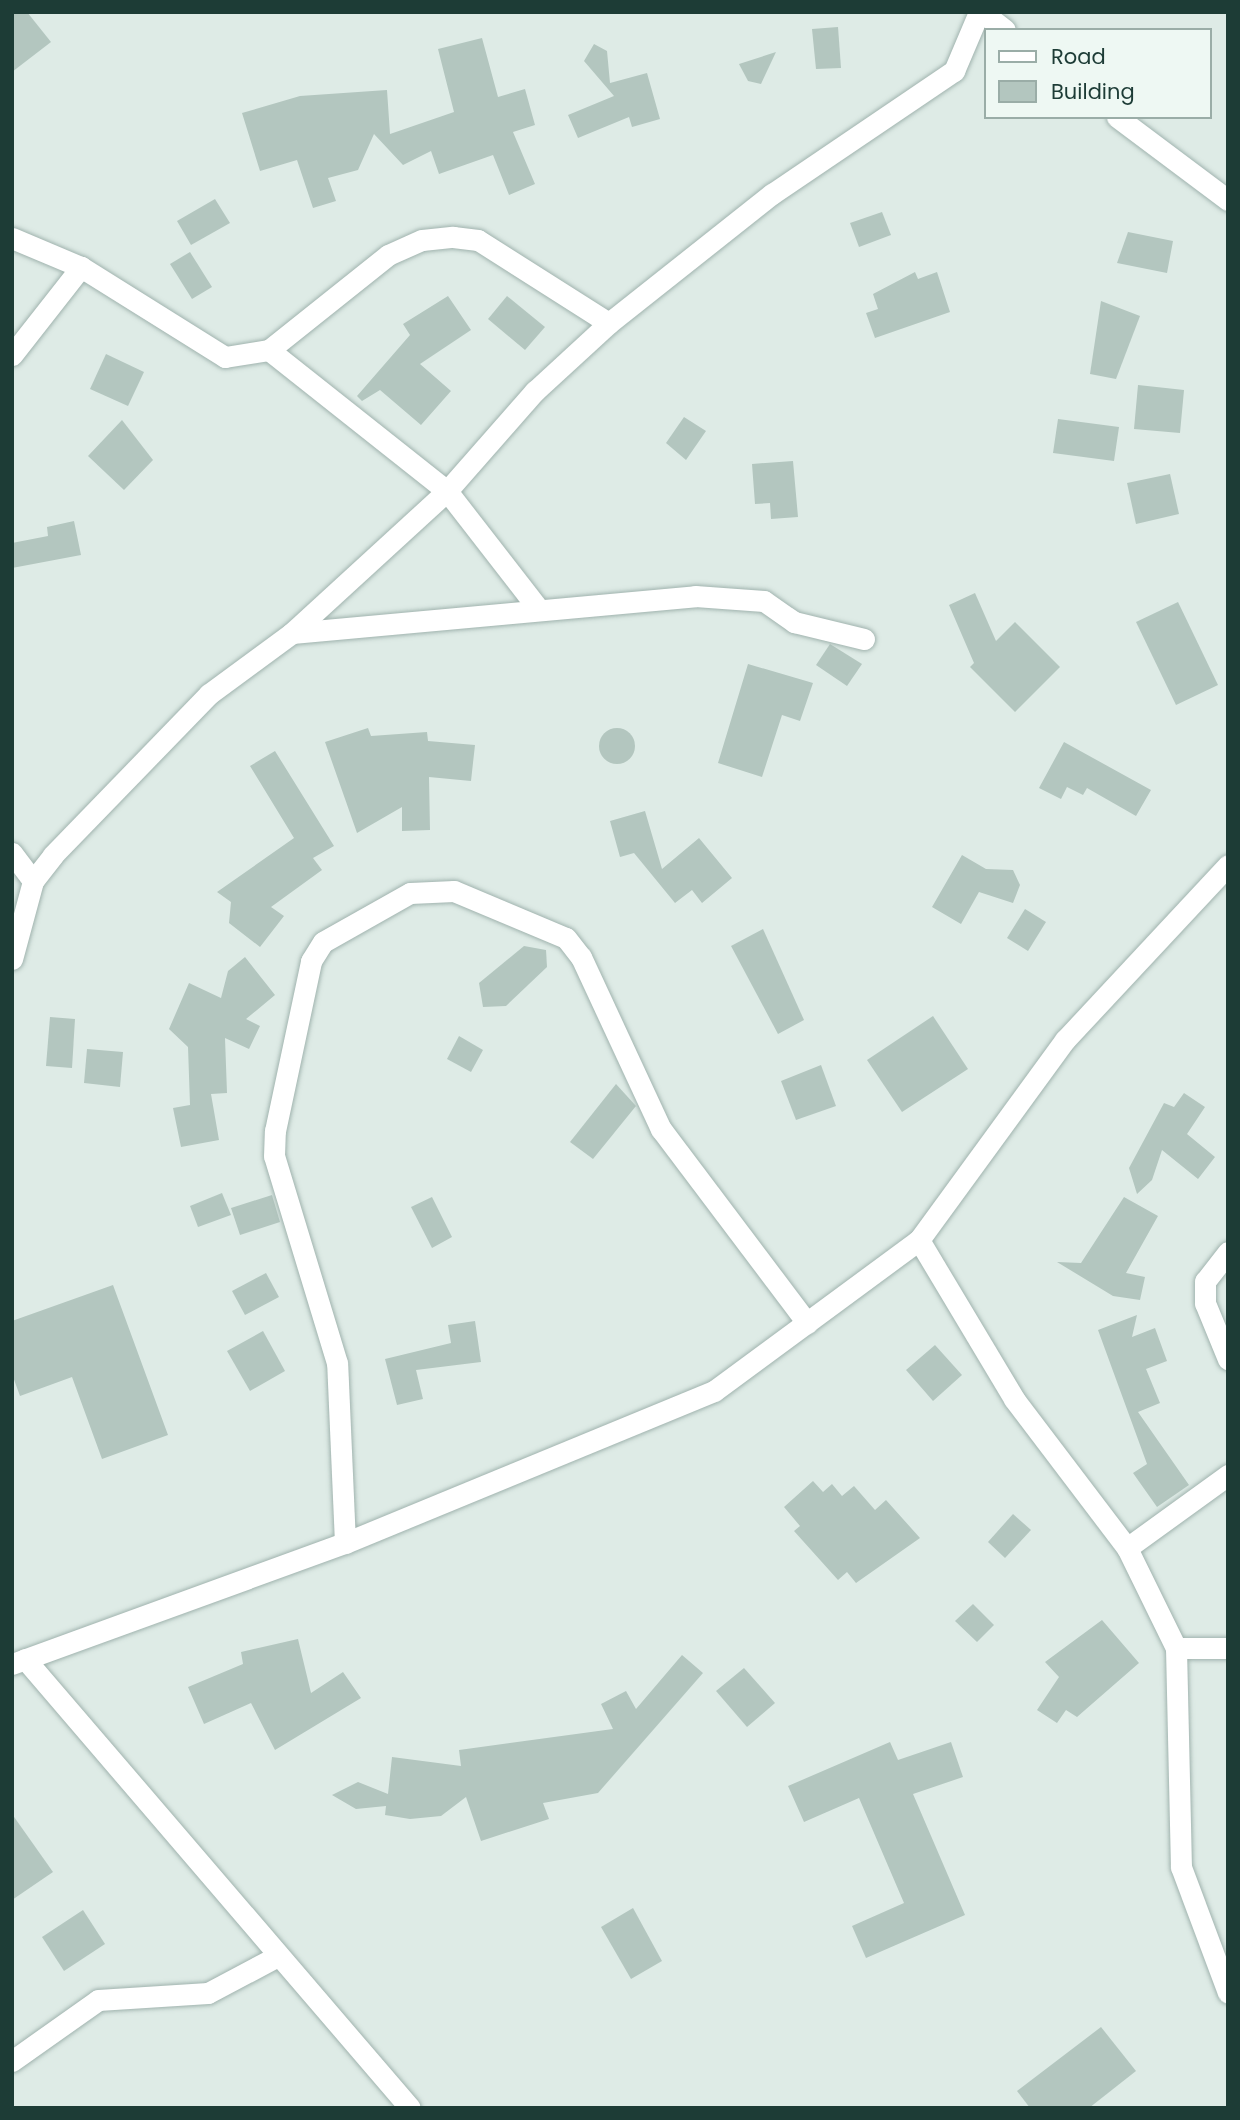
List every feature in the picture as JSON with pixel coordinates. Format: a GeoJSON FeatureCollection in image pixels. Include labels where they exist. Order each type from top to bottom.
{"type":"FeatureCollection","features":[{"type":"Feature","properties":{"kind":"street"},"geometry":{"type":"LineString","coordinates":[[12,959],[33,881],[209,694],[292,633],[447,491],[535,391],[609,323],[772,194],[954,71],[981,12],[1002,28]]}},
{"type":"Feature","properties":{"kind":"street"},"geometry":{"type":"LineString","coordinates":[[1119,119],[1228,200]]}},
{"type":"Feature","properties":{"kind":"street"},"geometry":{"type":"LineString","coordinates":[[12,238],[81,267],[225,357],[269,350],[388,254],[422,240],[453,237],[478,240],[609,323]]}},
{"type":"Feature","properties":{"kind":"street"},"geometry":{"type":"LineString","coordinates":[[12,355],[81,267]]}},
{"type":"Feature","properties":{"kind":"street"},"geometry":{"type":"LineString","coordinates":[[269,350],[447,491],[537,607]]}},
{"type":"Feature","properties":{"kind":"street"},"geometry":{"type":"LineString","coordinates":[[292,633],[537,607],[743,598],[777,607],[794,622],[864,639]]}},
{"type":"Feature","properties":{"kind":"street"},"geometry":{"type":"LineString","coordinates":[[12,853],[33,881]]}},
{"type":"Feature","properties":{"kind":"street"},"geometry":{"type":"LineString","coordinates":[[410,2108],[19,1661],[345,1543],[670,1413],[714,1391],[919,1240],[1065,1040],[1227,866]]}},
{"type":"Feature","properties":{"kind":"street"},"geometry":{"type":"LineString","coordinates":[[345,1543],[337,1363],[274,1156],[275,1131],[311,961],[323,942],[410,893],[454,891],[566,938],[581,957],[661,1129],[807,1323]]}},
{"type":"Feature","properties":{"kind":"street"},"geometry":{"type":"LineString","coordinates":[[919,1240],[1014,1399],[1127,1548],[1176,1648],[1181,1867],[1228,1993]]}},
{"type":"Feature","properties":{"kind":"street"},"geometry":{"type":"LineString","coordinates":[[1228,1252],[1205,1281],[1205,1303],[1228,1359]]}},
{"type":"Feature","properties":{"kind":"street"},"geometry":{"type":"LineString","coordinates":[[1127,1548],[1228,1475]]}},
{"type":"Feature","properties":{"kind":"street"},"geometry":{"type":"LineString","coordinates":[[1176,1648],[1228,1648]]}},
{"type":"Feature","properties":{"kind":"street"},"geometry":{"type":"LineString","coordinates":[[12,2061],[98,2000],[208,1993],[278,1956]]}},
{"type":"Feature","properties":{"kind":"building"},"geometry":{"type":"Polygon","coordinates":[[[12,12],[27,12],[51,42],[12,72],[12,12]]]}},
{"type":"Feature","properties":{"kind":"building"},"geometry":{"type":"Polygon","coordinates":[[[838,27],[841,68],[816,69],[812,29],[838,27]]]}},
{"type":"Feature","properties":{"kind":"building"},"geometry":{"type":"Polygon","coordinates":[[[482,38],[498,97],[525,89],[535,125],[513,132],[535,184],[509,195],[493,155],[439,174],[431,151],[403,165],[374,134],[358,170],[328,178],[336,201],[313,208],[297,160],[260,171],[242,113],[300,96],[387,90],[390,134],[454,112],[438,49],[482,38]]]}},
{"type":"Feature","properties":{"kind":"building"},"geometry":{"type":"Polygon","coordinates":[[[594,44],[607,51],[610,83],[647,73],[660,119],[632,127],[629,117],[578,138],[568,115],[614,96],[584,61],[594,44]]]}},
{"type":"Feature","properties":{"kind":"building"},"geometry":{"type":"Polygon","coordinates":[[[776,52],[761,84],[748,81],[739,64],[776,52]]]}},
{"type":"Feature","properties":{"kind":"building"},"geometry":{"type":"Polygon","coordinates":[[[215,199],[230,223],[191,245],[177,221],[215,199]]]}},
{"type":"Feature","properties":{"kind":"building"},"geometry":{"type":"Polygon","coordinates":[[[882,212],[891,235],[859,247],[850,223],[882,212]]]}},
{"type":"Feature","properties":{"kind":"building"},"geometry":{"type":"Polygon","coordinates":[[[1128,232],[1173,241],[1167,273],[1117,263],[1128,232]]]}},
{"type":"Feature","properties":{"kind":"building"},"geometry":{"type":"Polygon","coordinates":[[[190,252],[212,287],[192,299],[170,264],[190,252]]]}},
{"type":"Feature","properties":{"kind":"building"},"geometry":{"type":"Polygon","coordinates":[[[915,272],[918,279],[937,272],[950,312],[875,338],[866,313],[878,309],[873,294],[915,272]]]}},
{"type":"Feature","properties":{"kind":"building"},"geometry":{"type":"Polygon","coordinates":[[[448,296],[471,330],[420,364],[451,391],[421,425],[380,390],[362,401],[357,396],[410,335],[403,324],[448,296]]]}},
{"type":"Feature","properties":{"kind":"building"},"geometry":{"type":"Polygon","coordinates":[[[507,296],[545,327],[525,350],[488,319],[507,296]]]}},
{"type":"Feature","properties":{"kind":"building"},"geometry":{"type":"Polygon","coordinates":[[[1101,301],[1140,316],[1116,379],[1090,374],[1101,301]]]}},
{"type":"Feature","properties":{"kind":"building"},"geometry":{"type":"Polygon","coordinates":[[[106,354],[144,372],[128,406],[90,389],[106,354]]]}},
{"type":"Feature","properties":{"kind":"building"},"geometry":{"type":"Polygon","coordinates":[[[1138,385],[1184,390],[1180,433],[1134,429],[1138,385]]]}},
{"type":"Feature","properties":{"kind":"building"},"geometry":{"type":"Polygon","coordinates":[[[684,417],[706,431],[686,460],[666,443],[684,417]]]}},
{"type":"Feature","properties":{"kind":"building"},"geometry":{"type":"Polygon","coordinates":[[[1058,419],[1119,427],[1114,461],[1053,453],[1058,419]]]}},
{"type":"Feature","properties":{"kind":"building"},"geometry":{"type":"Polygon","coordinates":[[[122,420],[153,460],[124,490],[88,456],[122,420]]]}},
{"type":"Feature","properties":{"kind":"building"},"geometry":{"type":"Polygon","coordinates":[[[793,461],[798,517],[771,519],[770,503],[755,504],[752,464],[793,461]]]}},
{"type":"Feature","properties":{"kind":"building"},"geometry":{"type":"Polygon","coordinates":[[[1170,474],[1179,514],[1136,524],[1127,483],[1170,474]]]}},
{"type":"Feature","properties":{"kind":"building"},"geometry":{"type":"Polygon","coordinates":[[[74,521],[81,555],[12,568],[12,543],[48,536],[47,527],[74,521]]]}},
{"type":"Feature","properties":{"kind":"building"},"geometry":{"type":"Polygon","coordinates":[[[975,593],[996,641],[1015,622],[1060,667],[1015,712],[970,667],[974,663],[949,605],[975,593]]]}},
{"type":"Feature","properties":{"kind":"building"},"geometry":{"type":"Polygon","coordinates":[[[1178,602],[1218,685],[1176,705],[1136,622],[1178,602]]]}},
{"type":"Feature","properties":{"kind":"building"},"geometry":{"type":"Polygon","coordinates":[[[830,644],[862,664],[847,686],[816,665],[830,644]]]}},
{"type":"Feature","properties":{"kind":"building"},"geometry":{"type":"Polygon","coordinates":[[[748,664],[813,683],[800,721],[782,715],[762,777],[718,763],[748,664]]]}},
{"type":"Feature","properties":{"kind":"building"},"geometry":{"type":"Polygon","coordinates":[[[368,728],[371,736],[427,732],[428,741],[475,745],[471,781],[429,777],[430,830],[402,831],[402,807],[357,833],[325,742],[368,728]]]}},
{"type":"Feature","properties":{"kind":"building"},"geometry":{"type":"Polygon","coordinates":[[[617,728],[630,733],[635,746],[630,759],[617,764],[604,759],[599,746],[604,733],[617,728]]]}},
{"type":"Feature","properties":{"kind":"building"},"geometry":{"type":"Polygon","coordinates":[[[1064,742],[1151,790],[1136,816],[1087,788],[1083,795],[1067,787],[1061,799],[1039,788],[1064,742]]]}},
{"type":"Feature","properties":{"kind":"building"},"geometry":{"type":"Polygon","coordinates":[[[275,751],[334,846],[313,858],[322,870],[271,907],[284,916],[260,947],[229,923],[231,902],[217,892],[294,838],[250,766],[275,751]]]}},
{"type":"Feature","properties":{"kind":"building"},"geometry":{"type":"Polygon","coordinates":[[[645,811],[662,869],[699,838],[732,878],[702,903],[692,890],[675,903],[634,853],[620,857],[610,821],[645,811]]]}},
{"type":"Feature","properties":{"kind":"building"},"geometry":{"type":"Polygon","coordinates":[[[962,855],[986,869],[1013,870],[1020,885],[1013,903],[979,892],[961,924],[932,907],[962,855]]]}},
{"type":"Feature","properties":{"kind":"building"},"geometry":{"type":"Polygon","coordinates":[[[1025,909],[1046,922],[1028,951],[1007,938],[1025,909]]]}},
{"type":"Feature","properties":{"kind":"building"},"geometry":{"type":"Polygon","coordinates":[[[763,929],[804,1020],[778,1034],[731,946],[763,929]]]}},
{"type":"Feature","properties":{"kind":"building"},"geometry":{"type":"Polygon","coordinates":[[[524,946],[546,950],[547,967],[506,1006],[483,1007],[479,983],[524,946]]]}},
{"type":"Feature","properties":{"kind":"building"},"geometry":{"type":"Polygon","coordinates":[[[245,957],[275,995],[246,1019],[260,1026],[249,1049],[225,1038],[227,1093],[211,1094],[219,1140],[181,1147],[173,1108],[190,1105],[188,1047],[169,1029],[189,983],[221,998],[228,971],[245,957]]]}},
{"type":"Feature","properties":{"kind":"building"},"geometry":{"type":"Polygon","coordinates":[[[933,1016],[968,1069],[902,1112],[867,1060],[933,1016]]]}},
{"type":"Feature","properties":{"kind":"building"},"geometry":{"type":"Polygon","coordinates":[[[50,1017],[75,1019],[72,1068],[46,1066],[50,1017]]]}},
{"type":"Feature","properties":{"kind":"building"},"geometry":{"type":"Polygon","coordinates":[[[459,1036],[483,1050],[471,1072],[447,1059],[459,1036]]]}},
{"type":"Feature","properties":{"kind":"building"},"geometry":{"type":"Polygon","coordinates":[[[87,1049],[123,1052],[120,1087],[84,1083],[87,1049]]]}},
{"type":"Feature","properties":{"kind":"building"},"geometry":{"type":"Polygon","coordinates":[[[821,1065],[836,1106],[796,1120],[781,1081],[821,1065]]]}},
{"type":"Feature","properties":{"kind":"building"},"geometry":{"type":"Polygon","coordinates":[[[616,1084],[636,1106],[593,1159],[570,1142],[616,1084]]]}},
{"type":"Feature","properties":{"kind":"building"},"geometry":{"type":"Polygon","coordinates":[[[1184,1093],[1205,1107],[1187,1134],[1215,1157],[1198,1179],[1162,1150],[1152,1180],[1137,1194],[1129,1168],[1164,1103],[1174,1107],[1184,1093]]]}},
{"type":"Feature","properties":{"kind":"building"},"geometry":{"type":"Polygon","coordinates":[[[222,1193],[231,1215],[198,1227],[190,1206],[222,1193]]]}},
{"type":"Feature","properties":{"kind":"building"},"geometry":{"type":"Polygon","coordinates":[[[272,1195],[280,1222],[240,1235],[231,1208],[272,1195]]]}},
{"type":"Feature","properties":{"kind":"building"},"geometry":{"type":"Polygon","coordinates":[[[432,1197],[452,1237],[432,1248],[411,1207],[432,1197]]]}},
{"type":"Feature","properties":{"kind":"building"},"geometry":{"type":"Polygon","coordinates":[[[1124,1197],[1158,1216],[1126,1273],[1145,1277],[1140,1300],[1113,1296],[1057,1262],[1081,1263],[1124,1197]]]}},
{"type":"Feature","properties":{"kind":"building"},"geometry":{"type":"Polygon","coordinates":[[[266,1273],[279,1297],[245,1315],[232,1291],[266,1273]]]}},
{"type":"Feature","properties":{"kind":"building"},"geometry":{"type":"Polygon","coordinates":[[[113,1285],[168,1435],[102,1459],[72,1377],[20,1396],[12,1374],[12,1321],[113,1285]]]}},
{"type":"Feature","properties":{"kind":"building"},"geometry":{"type":"Polygon","coordinates":[[[1137,1315],[1132,1337],[1155,1328],[1167,1361],[1146,1369],[1160,1403],[1138,1412],[1189,1485],[1157,1507],[1133,1473],[1147,1464],[1098,1330],[1137,1315]]]}},
{"type":"Feature","properties":{"kind":"building"},"geometry":{"type":"Polygon","coordinates":[[[475,1321],[481,1362],[416,1370],[423,1399],[397,1405],[385,1359],[451,1343],[448,1325],[475,1321]]]}},
{"type":"Feature","properties":{"kind":"building"},"geometry":{"type":"Polygon","coordinates":[[[263,1331],[285,1371],[250,1391],[227,1351],[263,1331]]]}},
{"type":"Feature","properties":{"kind":"building"},"geometry":{"type":"Polygon","coordinates":[[[935,1345],[962,1375],[933,1401],[906,1370],[935,1345]]]}},
{"type":"Feature","properties":{"kind":"building"},"geometry":{"type":"Polygon","coordinates":[[[813,1481],[823,1492],[832,1484],[842,1496],[854,1486],[875,1510],[886,1500],[920,1538],[856,1583],[847,1572],[838,1580],[794,1531],[800,1526],[784,1507],[813,1481]]]}},
{"type":"Feature","properties":{"kind":"building"},"geometry":{"type":"Polygon","coordinates":[[[1013,1514],[1031,1530],[1005,1558],[988,1542],[1013,1514]]]}},
{"type":"Feature","properties":{"kind":"building"},"geometry":{"type":"Polygon","coordinates":[[[973,1604],[994,1625],[977,1642],[955,1621],[973,1604]]]}},
{"type":"Feature","properties":{"kind":"building"},"geometry":{"type":"Polygon","coordinates":[[[1102,1620],[1139,1663],[1077,1717],[1066,1710],[1057,1723],[1037,1710],[1059,1677],[1045,1662],[1102,1620]]]}},
{"type":"Feature","properties":{"kind":"building"},"geometry":{"type":"Polygon","coordinates":[[[298,1639],[311,1693],[343,1672],[361,1698],[275,1750],[251,1703],[204,1724],[188,1687],[243,1664],[241,1652],[298,1639]]]}},
{"type":"Feature","properties":{"kind":"building"},"geometry":{"type":"Polygon","coordinates":[[[682,1655],[703,1673],[598,1793],[543,1803],[549,1819],[481,1841],[466,1797],[441,1816],[410,1819],[385,1815],[386,1806],[356,1809],[332,1795],[358,1782],[388,1794],[392,1757],[461,1766],[459,1750],[613,1729],[601,1704],[626,1691],[636,1709],[682,1655]]]}},
{"type":"Feature","properties":{"kind":"building"},"geometry":{"type":"Polygon","coordinates":[[[744,1668],[775,1703],[747,1727],[716,1691],[744,1668]]]}},
{"type":"Feature","properties":{"kind":"building"},"geometry":{"type":"Polygon","coordinates":[[[890,1742],[898,1760],[951,1742],[963,1777],[913,1794],[965,1915],[866,1958],[852,1926],[904,1903],[859,1798],[804,1822],[788,1786],[890,1742]]]}},
{"type":"Feature","properties":{"kind":"building"},"geometry":{"type":"Polygon","coordinates":[[[12,1814],[53,1872],[12,1900],[12,1814]]]}},
{"type":"Feature","properties":{"kind":"building"},"geometry":{"type":"Polygon","coordinates":[[[633,1908],[662,1961],[631,1979],[601,1927],[633,1908]]]}},
{"type":"Feature","properties":{"kind":"building"},"geometry":{"type":"Polygon","coordinates":[[[83,1910],[105,1944],[64,1971],[42,1937],[83,1910]]]}},
{"type":"Feature","properties":{"kind":"building"},"geometry":{"type":"Polygon","coordinates":[[[1101,2027],[1136,2071],[1089,2108],[1030,2108],[1017,2091],[1101,2027]]]}}]}
